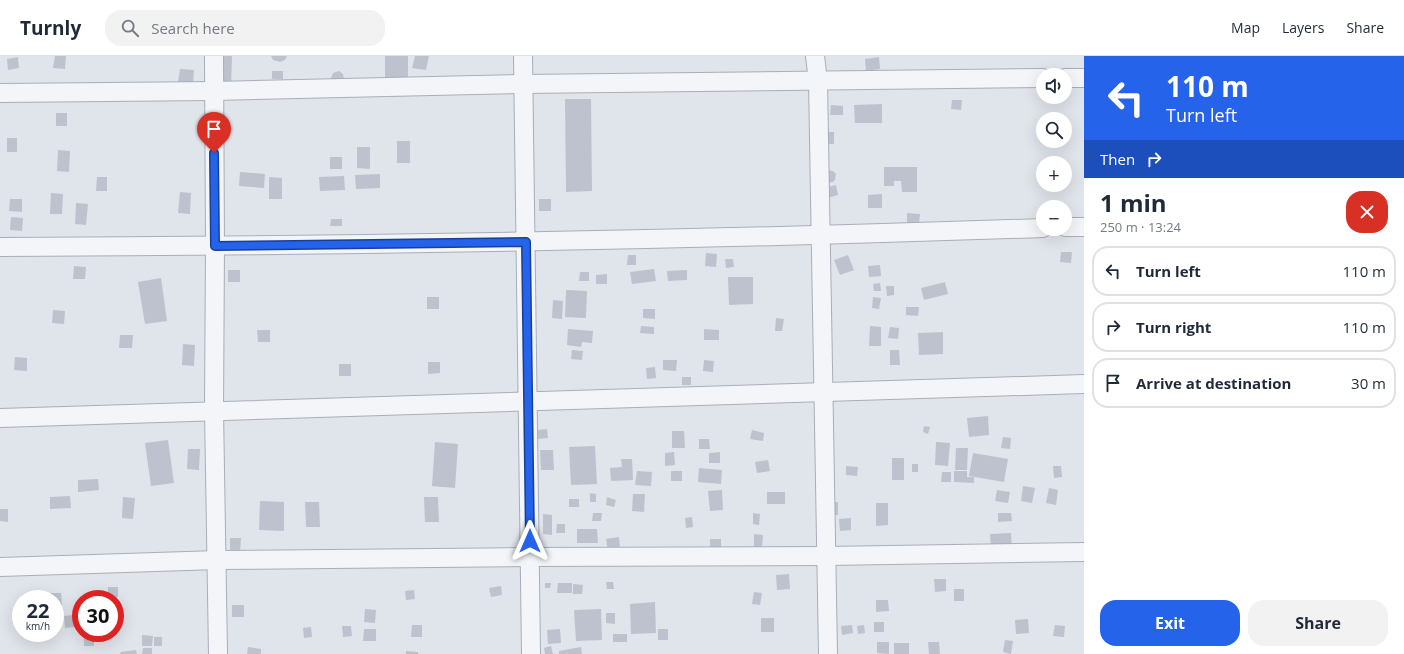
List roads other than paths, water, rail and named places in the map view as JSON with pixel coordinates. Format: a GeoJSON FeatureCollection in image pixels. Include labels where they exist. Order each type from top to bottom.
{"type":"FeatureCollection","features":[{"type":"Feature","properties":{"kind":"street"},"geometry":{"type":"LineString","coordinates":[[214,56],[214,410],[218,560],[218,654]]}},
{"type":"Feature","properties":{"kind":"street"},"geometry":{"type":"LineString","coordinates":[[523,56],[529,401],[531,654]]}},
{"type":"Feature","properties":{"kind":"street"},"geometry":{"type":"LineString","coordinates":[[815,56],[818,81],[828,654]]}},
{"type":"Feature","properties":{"kind":"street"},"geometry":{"type":"LineString","coordinates":[[0,93],[214,91],[523,84],[1036,78]]}},
{"type":"Feature","properties":{"kind":"street"},"geometry":{"type":"LineString","coordinates":[[1072,78],[1084,78]]}},
{"type":"Feature","properties":{"kind":"street"},"geometry":{"type":"LineString","coordinates":[[1072,227],[1084,227]]}},
{"type":"Feature","properties":{"kind":"street"},"geometry":{"type":"LineString","coordinates":[[0,247],[526,242],[820,236],[1036,228]]}},
{"type":"Feature","properties":{"kind":"street"},"geometry":{"type":"LineString","coordinates":[[0,418],[214,410],[824,393],[1084,384]]}},
{"type":"Feature","properties":{"kind":"street"},"geometry":{"type":"LineString","coordinates":[[0,567],[218,560],[826,556],[1084,552]]}}]}
